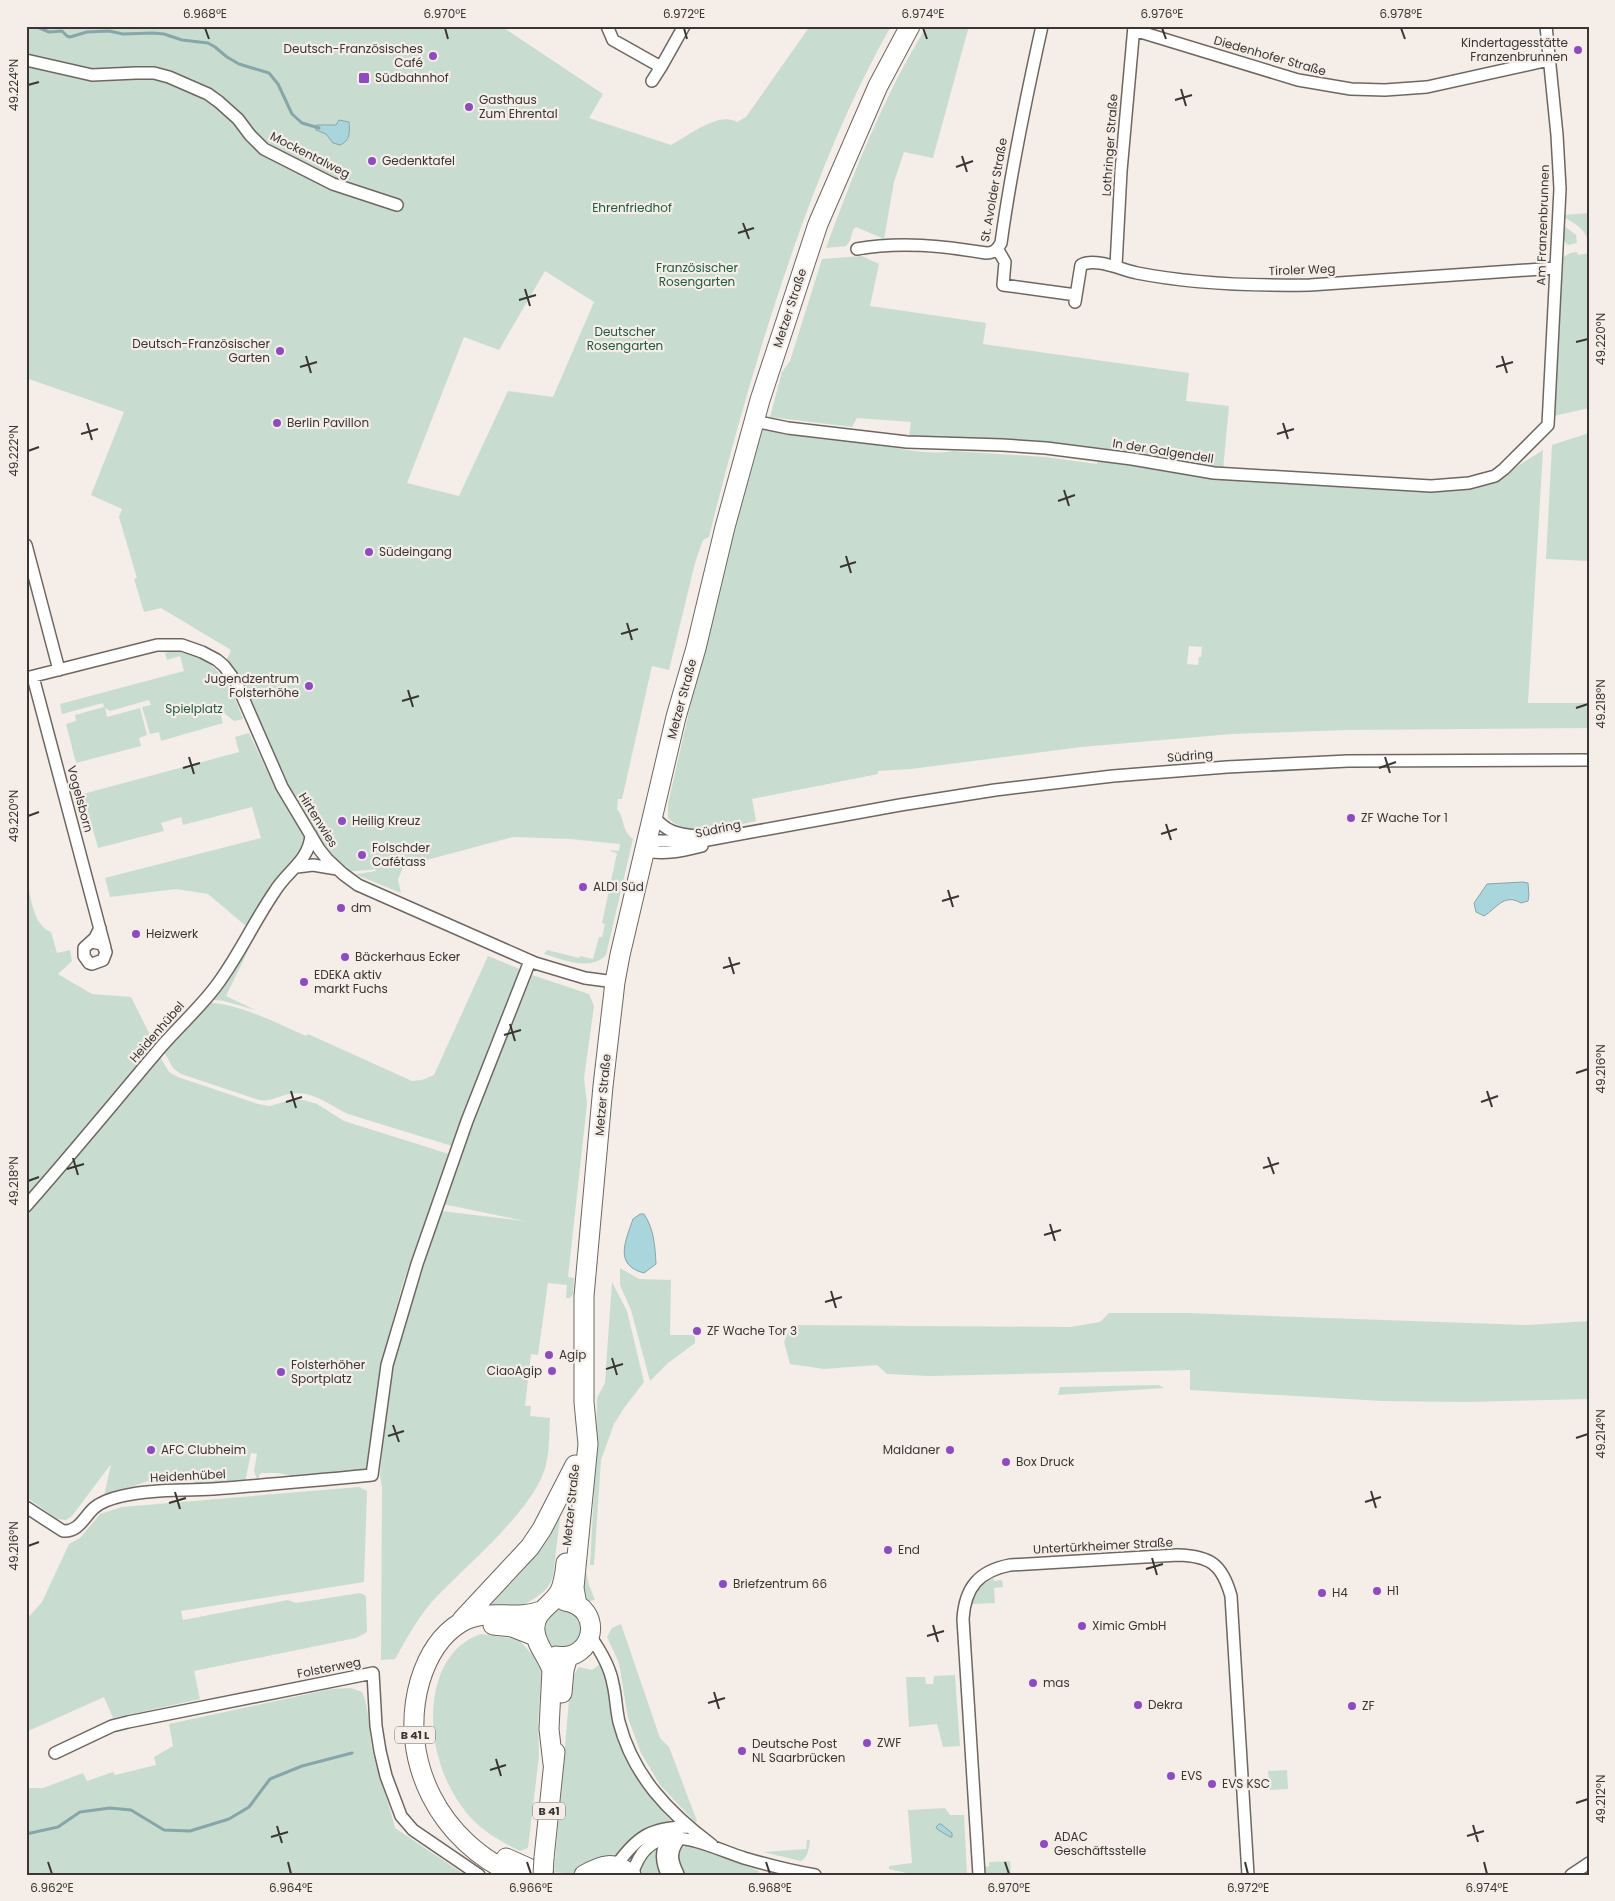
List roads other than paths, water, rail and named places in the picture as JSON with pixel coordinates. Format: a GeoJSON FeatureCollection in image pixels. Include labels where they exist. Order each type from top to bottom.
{"type":"FeatureCollection","features":[{"type":"Feature","properties":{"kind":"highway"},"geometry":{"type":"LineString","coordinates":[[673,1875],[667,1857],[668,1847],[681,1832]]}},
{"type":"Feature","properties":{"kind":"main road","name":"Metzer Straße"},"geometry":{"type":"LineString","coordinates":[[590,1636],[590,1620],[585,1611],[577,1605],[575,1583],[588,1444],[584,1402],[584,1296],[603,1086],[615,982],[676,717],[696,648],[754,421],[788,311],[818,224],[878,86],[910,26]]}},
{"type":"Feature","properties":{"kind":"main road","name":"Metzer Straße"},"geometry":{"type":"LineString","coordinates":[[539,1642],[536,1620],[545,1607],[559,1593],[564,1579],[580,1419],[584,1402]]}},
{"type":"Feature","properties":{"kind":"main road"},"geometry":{"type":"LineString","coordinates":[[460,1623],[530,1547],[542,1529],[575,1465]]}},
{"type":"Feature","properties":{"kind":"main road"},"geometry":{"type":"LineString","coordinates":[[545,1607],[563,1601],[577,1605]]}},
{"type":"Feature","properties":{"kind":"main road","name":"B 41 L"},"geometry":{"type":"LineString","coordinates":[[516,1875],[493,1864],[478,1853],[462,1840],[448,1824],[428,1790],[418,1757],[414,1724],[417,1697],[423,1672],[429,1658],[447,1633],[473,1616],[484,1614],[530,1615],[545,1607]]}},
{"type":"Feature","properties":{"kind":"main road","name":"B 41 L"},"geometry":{"type":"LineString","coordinates":[[539,1642],[512,1627],[492,1625],[471,1630],[450,1645],[443,1655],[430,1684],[425,1737],[432,1771],[438,1786],[447,1802],[469,1830],[494,1852],[519,1865],[544,1869]]}},
{"type":"Feature","properties":{"kind":"main road"},"geometry":{"type":"LineString","coordinates":[[539,1642],[553,1655],[568,1656],[583,1648],[590,1636]]}},
{"type":"Feature","properties":{"kind":"main road","name":"B 41"},"geometry":{"type":"LineString","coordinates":[[539,1642],[552,1670],[549,1729],[553,1764]]}},
{"type":"Feature","properties":{"kind":"main road","name":"B 41"},"geometry":{"type":"LineString","coordinates":[[544,1869],[553,1764],[564,1670],[568,1656]]}},
{"type":"Feature","properties":{"kind":"main road"},"geometry":{"type":"LineString","coordinates":[[587,1874],[598,1867],[607,1865],[626,1872]]}},
{"type":"Feature","properties":{"kind":"street"},"geometry":{"type":"LineString","coordinates":[[607,26],[613,40],[661,67]]}},
{"type":"Feature","properties":{"kind":"street"},"geometry":{"type":"LineString","coordinates":[[652,81],[684,26]]}},
{"type":"Feature","properties":{"kind":"street","name":"St. Avolder Straße"},"geometry":{"type":"LineString","coordinates":[[857,249],[923,245],[945,246],[986,253],[998,250],[1001,243],[1009,179],[1042,26]]}},
{"type":"Feature","properties":{"kind":"street","name":"Am Franzenbrunnen"},"geometry":{"type":"LineString","coordinates":[[1546,26],[1557,135],[1560,189],[1548,425]]}},
{"type":"Feature","properties":{"kind":"street","name":"Diedenhofer Straße"},"geometry":{"type":"LineString","coordinates":[[1134,28],[1298,80],[1351,90],[1427,87],[1549,60]]}},
{"type":"Feature","properties":{"kind":"street","name":"Lothringer Straße"},"geometry":{"type":"LineString","coordinates":[[1116,266],[1120,186],[1134,28]]}},
{"type":"Feature","properties":{"kind":"street","name":"Mockentalweg"},"geometry":{"type":"LineString","coordinates":[[26,60],[92,75],[136,72],[154,73],[169,77],[208,94],[219,102],[238,119],[264,149],[333,184],[397,205]]}},
{"type":"Feature","properties":{"kind":"street","name":"Tiroler Weg"},"geometry":{"type":"LineString","coordinates":[[998,250],[1005,262],[1003,285],[1075,298],[1081,266],[1086,262],[1116,266],[1135,273],[1182,279],[1279,285],[1310,285],[1556,268]]}},
{"type":"Feature","properties":{"kind":"street","name":"In der Galgendell"},"geometry":{"type":"LineString","coordinates":[[754,421],[788,428],[907,442],[1046,448],[1132,459],[1214,473],[1431,486],[1470,483],[1495,476],[1548,425]]}},
{"type":"Feature","properties":{"kind":"street"},"geometry":{"type":"LineString","coordinates":[[26,545],[60,670]]}},
{"type":"Feature","properties":{"kind":"street","name":"Hirtenwies"},"geometry":{"type":"LineString","coordinates":[[30,678],[149,646],[188,647],[217,660],[236,682],[277,776],[311,835],[327,859],[338,869],[358,884],[530,961],[585,978],[615,982]]}},
{"type":"Feature","properties":{"kind":"street","name":"Vogelsborn"},"geometry":{"type":"LineString","coordinates":[[30,678],[105,948]]}},
{"type":"Feature","properties":{"kind":"street","name":"Südring"},"geometry":{"type":"LineString","coordinates":[[646,847],[659,841],[690,842],[900,805],[1080,779],[1348,761],[1589,760]]}},
{"type":"Feature","properties":{"kind":"street","name":"Südring"},"geometry":{"type":"LineString","coordinates":[[653,816],[662,826],[674,832],[716,838]]}},
{"type":"Feature","properties":{"kind":"street","name":"Südring"},"geometry":{"type":"LineString","coordinates":[[646,847],[657,853],[670,853],[769,832],[796,824]]}},
{"type":"Feature","properties":{"kind":"street","name":"Heidenhübel"},"geometry":{"type":"LineString","coordinates":[[26,1206],[219,982],[275,890],[288,874],[297,867],[309,846],[311,835]]}},
{"type":"Feature","properties":{"kind":"street"},"geometry":{"type":"LineString","coordinates":[[297,867],[313,865],[338,869]]}},
{"type":"Feature","properties":{"kind":"street"},"geometry":{"type":"LineString","coordinates":[[92,942],[98,942],[105,948],[106,954],[103,960],[96,964],[89,963],[83,952],[86,946],[92,942],[100,928]]}},
{"type":"Feature","properties":{"kind":"street","name":"Heidenhübel"},"geometry":{"type":"LineString","coordinates":[[26,1507],[63,1531],[69,1532],[75,1530],[101,1502],[123,1495],[144,1492],[242,1487],[372,1475],[387,1365],[417,1264],[468,1121],[530,961]]}},
{"type":"Feature","properties":{"kind":"street","name":"Untertürkheimer Straße"},"geometry":{"type":"LineString","coordinates":[[979,1875],[963,1619],[965,1601],[969,1592],[984,1574],[993,1569],[1010,1565],[1197,1555],[1212,1562],[1226,1579],[1231,1596],[1248,1875]]}},
{"type":"Feature","properties":{"kind":"street"},"geometry":{"type":"LineString","coordinates":[[590,1636],[611,1673],[619,1721],[632,1758],[652,1791],[681,1832],[728,1853],[764,1864],[815,1875]]}},
{"type":"Feature","properties":{"kind":"street","name":"Folsterweg"},"geometry":{"type":"LineString","coordinates":[[55,1753],[112,1726],[373,1673],[376,1726],[380,1751],[386,1776],[401,1816],[413,1830],[479,1875]]}},
{"type":"Feature","properties":{"kind":"street"},"geometry":{"type":"LineString","coordinates":[[626,1872],[636,1840],[650,1832],[673,1827],[691,1839],[712,1845]]}},
{"type":"Feature","properties":{"kind":"street"},"geometry":{"type":"LineString","coordinates":[[626,1872],[643,1851],[652,1844],[681,1832]]}},
{"type":"Feature","properties":{"kind":"street"},"geometry":{"type":"LineString","coordinates":[[1571,1875],[1589,1863]]}},
{"type":"Feature","properties":{"kind":"water"},"geometry":{"type":"Polygon","coordinates":[[[339,120],[349,122],[348,139],[340,145],[333,143],[326,134],[316,130],[316,125],[336,125],[339,120]]]}},
{"type":"Feature","properties":{"kind":"water"},"geometry":{"type":"Polygon","coordinates":[[[1528,883],[1528,901],[1521,903],[1515,900],[1505,901],[1484,916],[1476,912],[1474,903],[1487,884],[1528,883]]]}},
{"type":"Feature","properties":{"kind":"water"},"geometry":{"type":"Polygon","coordinates":[[[640,1214],[644,1214],[650,1226],[656,1257],[656,1264],[644,1273],[628,1264],[624,1251],[633,1219],[640,1214]]]}},
{"type":"Feature","properties":{"kind":"water"},"geometry":{"type":"Polygon","coordinates":[[[939,1824],[952,1833],[952,1837],[937,1829],[936,1827],[939,1824]]]}},
{"type":"Feature","properties":{"kind":"waterway"},"geometry":{"type":"LineString","coordinates":[[35,26],[49,32],[62,31],[70,37],[87,32],[109,31],[123,34],[164,34],[182,40],[208,43],[239,64],[269,73],[278,84],[292,114],[302,123],[319,128]]}},
{"type":"Feature","properties":{"kind":"waterway"},"geometry":{"type":"LineString","coordinates":[[26,1834],[58,1827],[80,1812],[110,1808],[131,1810],[164,1830],[190,1831],[229,1819],[249,1807],[270,1779],[302,1766],[352,1753]]}},
{"type":"Feature","properties":{"kind":"place","name":"Kindertagesstätte Franzenbrunnen"},"geometry":{"type":"Point","coordinates":[1578,50]}},
{"type":"Feature","properties":{"kind":"place","name":"Deutsch-Französisches Café"},"geometry":{"type":"Point","coordinates":[433,56]}},
{"type":"Feature","properties":{"kind":"place","name":"Südbahnhof"},"geometry":{"type":"Point","coordinates":[364,78]}},
{"type":"Feature","properties":{"kind":"place","name":"Gasthaus Zum Ehrental"},"geometry":{"type":"Point","coordinates":[469,107]}},
{"type":"Feature","properties":{"kind":"place","name":"Gedenktafel"},"geometry":{"type":"Point","coordinates":[372,161]}},
{"type":"Feature","properties":{"kind":"place","name":"Deutsch-Französischer Garten"},"geometry":{"type":"Point","coordinates":[280,351]}},
{"type":"Feature","properties":{"kind":"place","name":"Berlin Pavillon"},"geometry":{"type":"Point","coordinates":[277,423]}},
{"type":"Feature","properties":{"kind":"place","name":"Südeingang"},"geometry":{"type":"Point","coordinates":[369,552]}},
{"type":"Feature","properties":{"kind":"place","name":"Jugendzentrum Folsterhöhe"},"geometry":{"type":"Point","coordinates":[309,686]}},
{"type":"Feature","properties":{"kind":"place","name":"ZF Wache Tor 1"},"geometry":{"type":"Point","coordinates":[1351,818]}},
{"type":"Feature","properties":{"kind":"place","name":"Heilig Kreuz"},"geometry":{"type":"Point","coordinates":[342,821]}},
{"type":"Feature","properties":{"kind":"place","name":"Folschder Cafétass"},"geometry":{"type":"Point","coordinates":[362,855]}},
{"type":"Feature","properties":{"kind":"place","name":"ALDI Süd"},"geometry":{"type":"Point","coordinates":[583,887]}},
{"type":"Feature","properties":{"kind":"place","name":"dm"},"geometry":{"type":"Point","coordinates":[341,908]}},
{"type":"Feature","properties":{"kind":"place","name":"Heizwerk"},"geometry":{"type":"Point","coordinates":[136,934]}},
{"type":"Feature","properties":{"kind":"place","name":"Bäckerhaus Ecker"},"geometry":{"type":"Point","coordinates":[345,957]}},
{"type":"Feature","properties":{"kind":"place","name":"EDEKA aktiv markt Fuchs"},"geometry":{"type":"Point","coordinates":[304,982]}},
{"type":"Feature","properties":{"kind":"place","name":"ZF Wache Tor 3"},"geometry":{"type":"Point","coordinates":[697,1331]}},
{"type":"Feature","properties":{"kind":"place","name":"Agip"},"geometry":{"type":"Point","coordinates":[549,1355]}},
{"type":"Feature","properties":{"kind":"place","name":"CiaoAgip"},"geometry":{"type":"Point","coordinates":[552,1371]}},
{"type":"Feature","properties":{"kind":"place","name":"Folsterhöher Sportplatz"},"geometry":{"type":"Point","coordinates":[281,1372]}},
{"type":"Feature","properties":{"kind":"place","name":"AFC Clubheim"},"geometry":{"type":"Point","coordinates":[151,1450]}},
{"type":"Feature","properties":{"kind":"place","name":"Maldaner"},"geometry":{"type":"Point","coordinates":[950,1450]}},
{"type":"Feature","properties":{"kind":"place","name":"Box Druck"},"geometry":{"type":"Point","coordinates":[1006,1462]}},
{"type":"Feature","properties":{"kind":"place","name":"End"},"geometry":{"type":"Point","coordinates":[888,1550]}},
{"type":"Feature","properties":{"kind":"place","name":"Briefzentrum 66"},"geometry":{"type":"Point","coordinates":[723,1584]}},
{"type":"Feature","properties":{"kind":"place","name":"H1"},"geometry":{"type":"Point","coordinates":[1377,1591]}},
{"type":"Feature","properties":{"kind":"place","name":"H4"},"geometry":{"type":"Point","coordinates":[1322,1593]}},
{"type":"Feature","properties":{"kind":"place","name":"Ximic GmbH"},"geometry":{"type":"Point","coordinates":[1082,1626]}},
{"type":"Feature","properties":{"kind":"place","name":"mas"},"geometry":{"type":"Point","coordinates":[1033,1683]}},
{"type":"Feature","properties":{"kind":"place","name":"Dekra"},"geometry":{"type":"Point","coordinates":[1138,1705]}},
{"type":"Feature","properties":{"kind":"place","name":"ZF"},"geometry":{"type":"Point","coordinates":[1352,1706]}},
{"type":"Feature","properties":{"kind":"place","name":"ZWF"},"geometry":{"type":"Point","coordinates":[867,1743]}},
{"type":"Feature","properties":{"kind":"place","name":"Deutsche Post NL Saarbrücken"},"geometry":{"type":"Point","coordinates":[742,1751]}},
{"type":"Feature","properties":{"kind":"place","name":"EVS"},"geometry":{"type":"Point","coordinates":[1171,1776]}},
{"type":"Feature","properties":{"kind":"place","name":"EVS KSC"},"geometry":{"type":"Point","coordinates":[1212,1784]}},
{"type":"Feature","properties":{"kind":"place","name":"ADAC Geschäftsstelle"},"geometry":{"type":"Point","coordinates":[1044,1844]}},
{"type":"Feature","properties":{"kind":"park label","name":"Ehrenfriedhof"},"geometry":{"type":"Point","coordinates":[632,208]}},
{"type":"Feature","properties":{"kind":"park label","name":"Französischer Rosengarten"},"geometry":{"type":"Point","coordinates":[697,275]}},
{"type":"Feature","properties":{"kind":"park label","name":"Deutscher Rosengarten"},"geometry":{"type":"Point","coordinates":[625,339]}},
{"type":"Feature","properties":{"kind":"park label","name":"Spielplatz"},"geometry":{"type":"Point","coordinates":[194,709]}}]}
